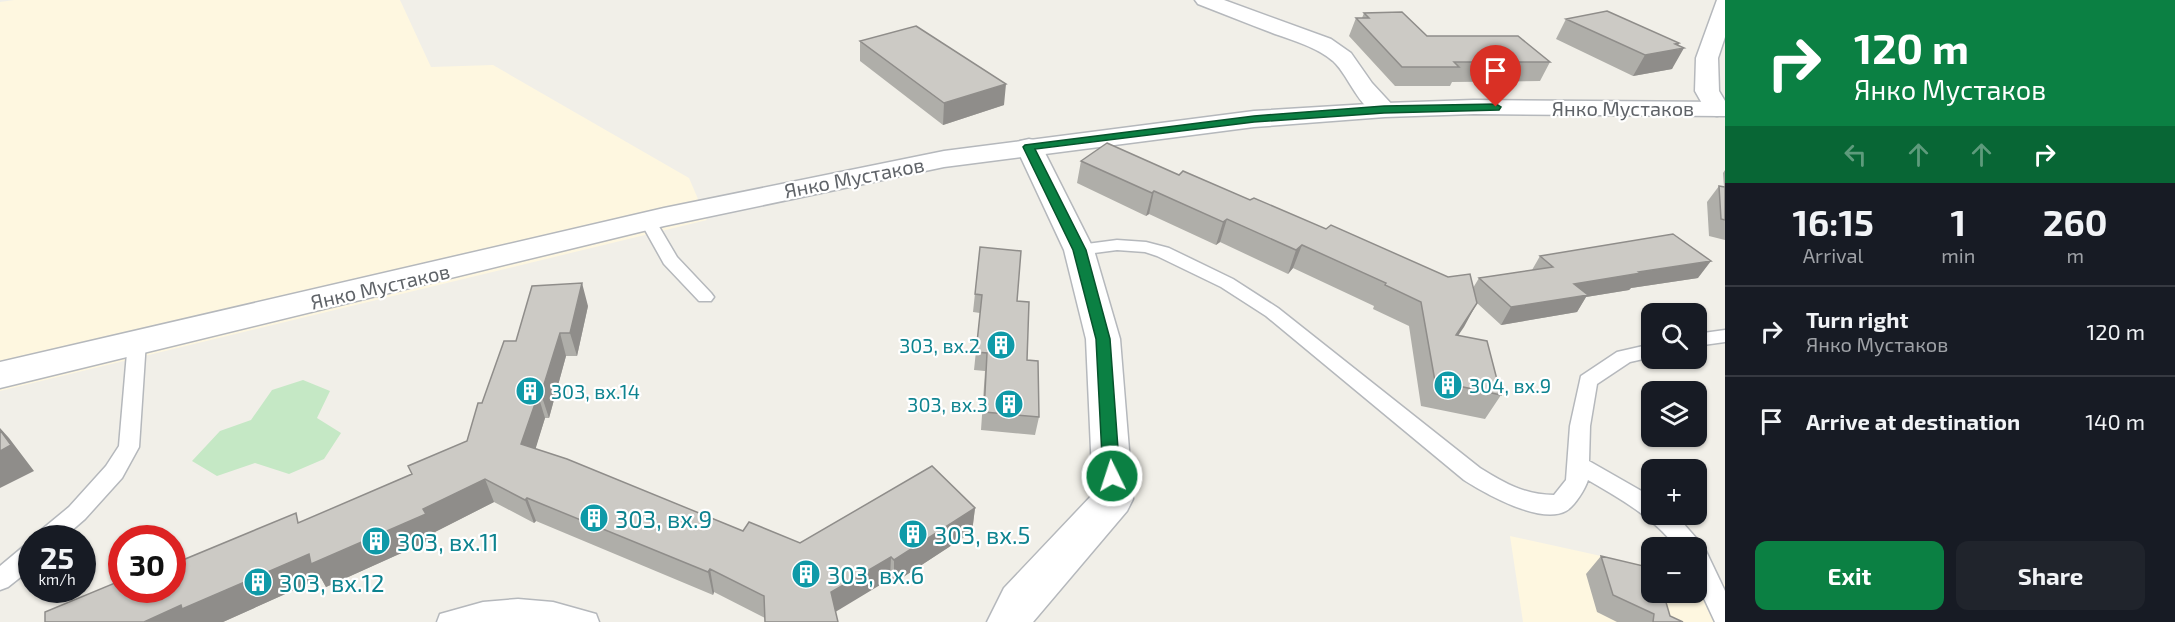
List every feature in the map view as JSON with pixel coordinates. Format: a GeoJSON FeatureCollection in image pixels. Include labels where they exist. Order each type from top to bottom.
{"type":"FeatureCollection","features":[{"type":"Feature","properties":{"kind":"street"},"geometry":{"type":"LineString","coordinates":[[1204,0],[1323,44],[1343,58],[1364,88],[1384,110]]}},
{"type":"Feature","properties":{"kind":"street"},"geometry":{"type":"LineString","coordinates":[[1721,109],[1707,91],[1707,58],[1725,3]]}},
{"type":"Feature","properties":{"kind":"street","name":"Янко Мустаков"},"geometry":{"type":"LineString","coordinates":[[0,375],[138,341],[439,273],[648,221],[944,159],[1254,119],[1384,110],[1474,107],[1721,109]]}},
{"type":"Feature","properties":{"kind":"street"},"geometry":{"type":"LineString","coordinates":[[1010,622],[1020,602],[1113,499],[1103,339],[1079,250],[1029,147]]}},
{"type":"Feature","properties":{"kind":"lane"},"geometry":{"type":"LineString","coordinates":[[648,221],[670,260],[705,297]]}},
{"type":"Feature","properties":{"kind":"lane"},"geometry":{"type":"LineString","coordinates":[[1079,250],[1117,245],[1146,247],[1163,252],[1227,283],[1272,312],[1472,474],[1500,492],[1538,505],[1560,504],[1577,482],[1580,426],[1588,381],[1624,357],[1641,353]]}},
{"type":"Feature","properties":{"kind":"lane"},"geometry":{"type":"LineString","coordinates":[[1707,338],[1725,336]]}},
{"type":"Feature","properties":{"kind":"lane"},"geometry":{"type":"LineString","coordinates":[[63,525],[114,472],[129,447],[138,341]]}},
{"type":"Feature","properties":{"kind":"lane"},"geometry":{"type":"LineString","coordinates":[[1578,465],[1641,502]]}},
{"type":"Feature","properties":{"kind":"lane"},"geometry":{"type":"LineString","coordinates":[[1671,525],[1682,537]]}},
{"type":"Feature","properties":{"kind":"lane"},"geometry":{"type":"LineString","coordinates":[[1,580],[18,565]]}},
{"type":"Feature","properties":{"kind":"lane"},"geometry":{"type":"LineString","coordinates":[[1707,578],[1725,616]]}},
{"type":"Feature","properties":{"kind":"lane"},"geometry":{"type":"LineString","coordinates":[[449,622],[467,616],[518,609],[571,616],[587,622]]}},
{"type":"Feature","properties":{"kind":"shaded area"},"geometry":{"type":"Polygon","coordinates":[[[14,0],[400,0],[431,67],[493,65],[689,178],[707,220],[0,391],[0,2],[14,0]]]}},
{"type":"Feature","properties":{"kind":"shaded area"},"geometry":{"type":"Polygon","coordinates":[[[1510,536],[1641,565],[1641,603],[1707,603],[1707,580],[1725,584],[1725,622],[1523,622],[1510,536]]]}},
{"type":"Feature","properties":{"kind":"green space"},"geometry":{"type":"Polygon","coordinates":[[[303,380],[330,391],[317,418],[341,433],[324,459],[289,474],[255,463],[217,476],[192,461],[220,431],[251,420],[272,390],[303,380]]]}},
{"type":"Feature","properties":{"kind":"building"},"geometry":{"type":"Polygon","coordinates":[[[1607,11],[1679,43],[1675,44],[1684,48],[1645,55],[1566,19],[1607,11]]]}},
{"type":"Feature","properties":{"kind":"building"},"geometry":{"type":"Polygon","coordinates":[[[1402,12],[1427,36],[1518,36],[1550,62],[1454,62],[1459,67],[1402,67],[1356,18],[1369,18],[1364,13],[1402,12]]]}},
{"type":"Feature","properties":{"kind":"building"},"geometry":{"type":"Polygon","coordinates":[[[916,26],[1006,84],[944,103],[860,41],[916,26]]]}},
{"type":"Feature","properties":{"kind":"building"},"geometry":{"type":"Polygon","coordinates":[[[1107,143],[1179,175],[1183,171],[1326,229],[1331,225],[1448,277],[1470,274],[1477,303],[1456,335],[1487,341],[1501,395],[1435,381],[1421,302],[1385,285],[1386,283],[1302,245],[1296,250],[1227,219],[1223,222],[1154,191],[1152,193],[1081,161],[1107,143]]]}},
{"type":"Feature","properties":{"kind":"building"},"geometry":{"type":"Polygon","coordinates":[[[1719,186],[1725,187],[1725,220],[1721,219],[1719,186]]]}},
{"type":"Feature","properties":{"kind":"building"},"geometry":{"type":"Polygon","coordinates":[[[1673,234],[1711,261],[1574,284],[1588,295],[1511,307],[1479,278],[1553,267],[1540,256],[1673,234]]]}},
{"type":"Feature","properties":{"kind":"building"},"geometry":{"type":"Polygon","coordinates":[[[980,247],[1021,251],[1017,301],[1029,302],[1027,360],[1038,361],[1039,417],[984,412],[987,353],[976,352],[982,295],[975,294],[980,247]]]}},
{"type":"Feature","properties":{"kind":"building"},"geometry":{"type":"Polygon","coordinates":[[[582,283],[570,333],[560,333],[541,394],[538,395],[521,444],[567,459],[743,531],[749,522],[800,543],[932,466],[975,508],[894,560],[891,557],[831,592],[838,622],[765,622],[764,596],[710,569],[708,572],[527,498],[525,500],[485,479],[423,509],[426,514],[311,564],[309,554],[182,609],[181,605],[144,622],[45,622],[45,612],[67,603],[96,603],[96,591],[108,586],[108,603],[186,603],[186,559],[296,513],[298,523],[412,474],[408,466],[467,441],[478,403],[482,403],[504,341],[516,341],[532,286],[582,283]]]}},
{"type":"Feature","properties":{"kind":"building"},"geometry":{"type":"Polygon","coordinates":[[[0,430],[11,445],[0,451],[0,430]]]}},
{"type":"Feature","properties":{"kind":"building"},"geometry":{"type":"Polygon","coordinates":[[[1601,556],[1641,565],[1641,603],[1666,603],[1670,616],[1683,622],[1653,622],[1654,614],[1613,595],[1601,556]]]}},
{"type":"Feature","properties":{"kind":"place","name":"303, вх.2"},"geometry":{"type":"Point","coordinates":[1001,345]}},
{"type":"Feature","properties":{"kind":"place","name":"304, вх.9"},"geometry":{"type":"Point","coordinates":[1448,385]}},
{"type":"Feature","properties":{"kind":"place","name":"303, вх.14"},"geometry":{"type":"Point","coordinates":[530,391]}},
{"type":"Feature","properties":{"kind":"place","name":"303, вх.3"},"geometry":{"type":"Point","coordinates":[1009,404]}},
{"type":"Feature","properties":{"kind":"place","name":"303, вх.9"},"geometry":{"type":"Point","coordinates":[594,518]}},
{"type":"Feature","properties":{"kind":"place","name":"303, вх.5"},"geometry":{"type":"Point","coordinates":[913,534]}},
{"type":"Feature","properties":{"kind":"place","name":"303, вх.11"},"geometry":{"type":"Point","coordinates":[376,541]}},
{"type":"Feature","properties":{"kind":"place","name":"303, вх.6"},"geometry":{"type":"Point","coordinates":[806,574]}},
{"type":"Feature","properties":{"kind":"place","name":"303, вх.12"},"geometry":{"type":"Point","coordinates":[258,582]}},
{"type":"Feature","properties":{"kind":"route"},"geometry":{"type":"LineString","coordinates":[[1112,476],[1103,339],[1079,250],[1029,147],[1254,119],[1384,110],[1496,107]]}}]}
